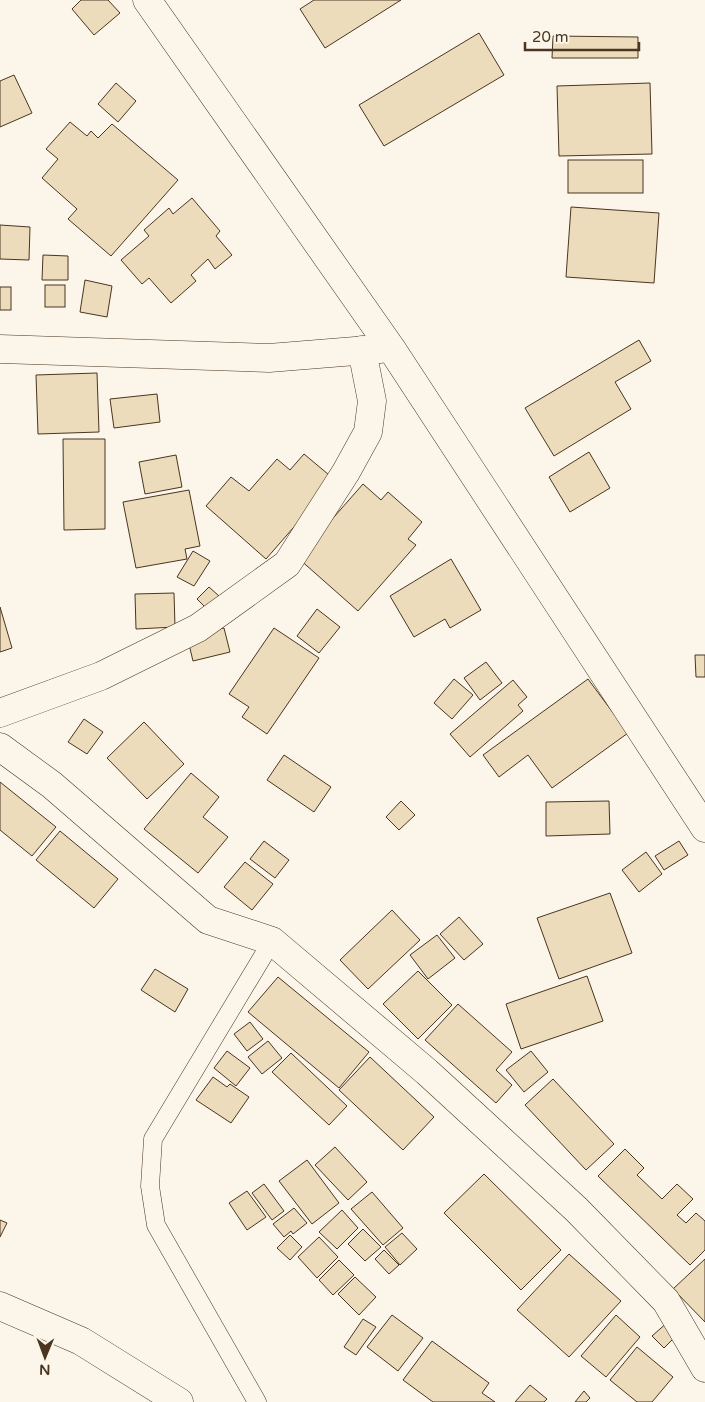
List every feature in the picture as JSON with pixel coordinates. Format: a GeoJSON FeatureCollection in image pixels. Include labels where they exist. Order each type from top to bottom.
{"type":"FeatureCollection","features":[{"type":"Feature","properties":{"kind":"street"},"geometry":{"type":"LineString","coordinates":[[147,0],[391,348],[705,828]]}},
{"type":"Feature","properties":{"kind":"street"},"geometry":{"type":"LineString","coordinates":[[0,349],[269,358],[391,348]]}},
{"type":"Feature","properties":{"kind":"street"},"geometry":{"type":"LineString","coordinates":[[0,713],[101,676],[198,628],[287,564],[346,472],[368,432],[372,401],[362,350]]}},
{"type":"Feature","properties":{"kind":"street"},"geometry":{"type":"LineString","coordinates":[[0,747],[52,785],[208,920],[272,941],[427,1072],[576,1209],[666,1301],[705,1368]]}},
{"type":"Feature","properties":{"kind":"street"},"geometry":{"type":"LineString","coordinates":[[0,1306],[81,1341],[179,1402]]}},
{"type":"Feature","properties":{"kind":"lane"},"geometry":{"type":"LineString","coordinates":[[257,1402],[156,1225],[150,1186],[153,1139],[272,941]]}},
{"type":"Feature","properties":{"kind":"building"},"geometry":{"type":"Polygon","coordinates":[[[81,0],[108,0],[120,13],[94,35],[72,9],[81,0]]]}},
{"type":"Feature","properties":{"kind":"building"},"geometry":{"type":"Polygon","coordinates":[[[314,0],[401,0],[325,48],[300,9],[314,0]]]}},
{"type":"Feature","properties":{"kind":"building"},"geometry":{"type":"Polygon","coordinates":[[[479,33],[504,75],[384,146],[359,105],[479,33]]]}},
{"type":"Feature","properties":{"kind":"building"},"geometry":{"type":"Polygon","coordinates":[[[553,36],[638,37],[638,58],[552,58],[553,36]]]}},
{"type":"Feature","properties":{"kind":"building"},"geometry":{"type":"Polygon","coordinates":[[[14,75],[32,113],[0,127],[0,81],[14,75]]]}},
{"type":"Feature","properties":{"kind":"building"},"geometry":{"type":"Polygon","coordinates":[[[116,83],[136,101],[118,122],[98,104],[116,83]]]}},
{"type":"Feature","properties":{"kind":"building"},"geometry":{"type":"Polygon","coordinates":[[[650,83],[652,154],[559,156],[557,86],[650,83]]]}},
{"type":"Feature","properties":{"kind":"building"},"geometry":{"type":"Polygon","coordinates":[[[70,122],[87,136],[91,131],[98,138],[112,124],[178,180],[111,256],[68,219],[77,209],[42,178],[58,159],[46,149],[70,122]]]}},
{"type":"Feature","properties":{"kind":"building"},"geometry":{"type":"Polygon","coordinates":[[[568,160],[643,160],[643,193],[568,193],[568,160]]]}},
{"type":"Feature","properties":{"kind":"building"},"geometry":{"type":"Polygon","coordinates":[[[192,198],[220,231],[216,236],[232,255],[215,269],[208,259],[191,275],[196,281],[171,303],[149,278],[142,284],[121,260],[149,236],[144,230],[169,208],[173,214],[192,198]]]}},
{"type":"Feature","properties":{"kind":"building"},"geometry":{"type":"Polygon","coordinates":[[[571,207],[659,213],[654,283],[566,277],[571,207]]]}},
{"type":"Feature","properties":{"kind":"building"},"geometry":{"type":"Polygon","coordinates":[[[0,225],[30,227],[29,260],[0,259],[0,225]]]}},
{"type":"Feature","properties":{"kind":"building"},"geometry":{"type":"Polygon","coordinates":[[[43,255],[68,256],[68,280],[42,280],[43,255]]]}},
{"type":"Feature","properties":{"kind":"building"},"geometry":{"type":"Polygon","coordinates":[[[85,280],[112,286],[107,317],[80,312],[85,280]]]}},
{"type":"Feature","properties":{"kind":"building"},"geometry":{"type":"Polygon","coordinates":[[[45,285],[65,285],[65,307],[45,307],[45,285]]]}},
{"type":"Feature","properties":{"kind":"building"},"geometry":{"type":"Polygon","coordinates":[[[0,287],[11,287],[11,310],[0,310],[0,287]]]}},
{"type":"Feature","properties":{"kind":"building"},"geometry":{"type":"Polygon","coordinates":[[[639,340],[651,361],[615,382],[631,409],[554,456],[525,408],[639,340]]]}},
{"type":"Feature","properties":{"kind":"building"},"geometry":{"type":"Polygon","coordinates":[[[97,373],[99,432],[38,434],[36,375],[97,373]]]}},
{"type":"Feature","properties":{"kind":"building"},"geometry":{"type":"Polygon","coordinates":[[[157,394],[160,422],[114,428],[110,399],[157,394]]]}},
{"type":"Feature","properties":{"kind":"building"},"geometry":{"type":"Polygon","coordinates":[[[63,439],[105,439],[105,529],[64,530],[63,439]]]}},
{"type":"Feature","properties":{"kind":"building"},"geometry":{"type":"Polygon","coordinates":[[[589,452],[610,488],[570,512],[549,477],[589,452]]]}},
{"type":"Feature","properties":{"kind":"building"},"geometry":{"type":"Polygon","coordinates":[[[304,454],[335,480],[266,559],[206,506],[231,477],[249,491],[277,459],[290,470],[304,454]]]}},
{"type":"Feature","properties":{"kind":"building"},"geometry":{"type":"Polygon","coordinates":[[[176,455],[182,487],[145,494],[139,462],[176,455]]]}},
{"type":"Feature","properties":{"kind":"building"},"geometry":{"type":"Polygon","coordinates":[[[363,484],[381,500],[388,492],[422,522],[408,539],[416,545],[358,611],[298,558],[363,484]]]}},
{"type":"Feature","properties":{"kind":"building"},"geometry":{"type":"Polygon","coordinates":[[[189,490],[200,546],[185,549],[187,559],[136,568],[123,502],[189,490]]]}},
{"type":"Feature","properties":{"kind":"building"},"geometry":{"type":"Polygon","coordinates":[[[193,551],[210,561],[194,586],[177,577],[193,551]]]}},
{"type":"Feature","properties":{"kind":"building"},"geometry":{"type":"Polygon","coordinates":[[[451,559],[481,610],[450,628],[445,619],[414,637],[390,596],[451,559]]]}},
{"type":"Feature","properties":{"kind":"building"},"geometry":{"type":"Polygon","coordinates":[[[209,587],[219,596],[206,608],[197,599],[209,587]]]}},
{"type":"Feature","properties":{"kind":"building"},"geometry":{"type":"Polygon","coordinates":[[[174,593],[175,627],[136,629],[135,594],[174,593]]]}},
{"type":"Feature","properties":{"kind":"building"},"geometry":{"type":"Polygon","coordinates":[[[0,607],[12,648],[0,652],[0,607]]]}},
{"type":"Feature","properties":{"kind":"building"},"geometry":{"type":"Polygon","coordinates":[[[317,609],[340,627],[319,653],[297,636],[317,609]]]}},
{"type":"Feature","properties":{"kind":"building"},"geometry":{"type":"Polygon","coordinates":[[[224,628],[230,652],[193,661],[187,636],[224,628]]]}},
{"type":"Feature","properties":{"kind":"building"},"geometry":{"type":"Polygon","coordinates":[[[274,628],[319,658],[267,734],[242,717],[249,707],[229,694],[274,628]]]}},
{"type":"Feature","properties":{"kind":"building"},"geometry":{"type":"Polygon","coordinates":[[[695,655],[705,655],[705,677],[696,677],[695,655]]]}},
{"type":"Feature","properties":{"kind":"building"},"geometry":{"type":"Polygon","coordinates":[[[486,662],[502,683],[480,700],[464,678],[486,662]]]}},
{"type":"Feature","properties":{"kind":"building"},"geometry":{"type":"Polygon","coordinates":[[[454,679],[473,695],[452,719],[434,703],[454,679]]]}},
{"type":"Feature","properties":{"kind":"building"},"geometry":{"type":"Polygon","coordinates":[[[588,679],[628,733],[552,788],[528,755],[499,777],[483,755],[588,679]]]}},
{"type":"Feature","properties":{"kind":"building"},"geometry":{"type":"Polygon","coordinates":[[[513,680],[527,697],[518,705],[523,711],[470,757],[450,734],[513,680]]]}},
{"type":"Feature","properties":{"kind":"building"},"geometry":{"type":"Polygon","coordinates":[[[84,719],[103,732],[87,754],[68,742],[84,719]]]}},
{"type":"Feature","properties":{"kind":"building"},"geometry":{"type":"Polygon","coordinates":[[[144,722],[184,764],[147,799],[107,758],[144,722]]]}},
{"type":"Feature","properties":{"kind":"building"},"geometry":{"type":"Polygon","coordinates":[[[284,755],[331,787],[314,812],[267,780],[284,755]]]}},
{"type":"Feature","properties":{"kind":"building"},"geometry":{"type":"Polygon","coordinates":[[[191,773],[219,797],[203,817],[228,837],[198,873],[144,829],[191,773]]]}},
{"type":"Feature","properties":{"kind":"building"},"geometry":{"type":"Polygon","coordinates":[[[0,782],[56,827],[32,856],[0,830],[0,782]]]}},
{"type":"Feature","properties":{"kind":"building"},"geometry":{"type":"Polygon","coordinates":[[[401,801],[415,815],[399,830],[386,817],[401,801]]]}},
{"type":"Feature","properties":{"kind":"building"},"geometry":{"type":"Polygon","coordinates":[[[609,801],[610,834],[546,836],[546,802],[609,801]]]}},
{"type":"Feature","properties":{"kind":"building"},"geometry":{"type":"Polygon","coordinates":[[[60,831],[118,879],[94,908],[36,860],[60,831]]]}},
{"type":"Feature","properties":{"kind":"building"},"geometry":{"type":"Polygon","coordinates":[[[264,841],[289,860],[275,878],[250,859],[264,841]]]}},
{"type":"Feature","properties":{"kind":"building"},"geometry":{"type":"Polygon","coordinates":[[[679,841],[688,855],[664,870],[655,856],[679,841]]]}},
{"type":"Feature","properties":{"kind":"building"},"geometry":{"type":"Polygon","coordinates":[[[646,852],[662,874],[639,892],[622,870],[646,852]]]}},
{"type":"Feature","properties":{"kind":"building"},"geometry":{"type":"Polygon","coordinates":[[[245,862],[273,884],[252,910],[224,887],[245,862]]]}},
{"type":"Feature","properties":{"kind":"building"},"geometry":{"type":"Polygon","coordinates":[[[610,893],[632,953],[559,979],[537,918],[610,893]]]}},
{"type":"Feature","properties":{"kind":"building"},"geometry":{"type":"Polygon","coordinates":[[[392,910],[420,940],[368,989],[340,960],[392,910]]]}},
{"type":"Feature","properties":{"kind":"building"},"geometry":{"type":"Polygon","coordinates":[[[459,917],[483,944],[464,960],[440,934],[459,917]]]}},
{"type":"Feature","properties":{"kind":"building"},"geometry":{"type":"Polygon","coordinates":[[[437,935],[455,958],[428,979],[410,955],[437,935]]]}},
{"type":"Feature","properties":{"kind":"building"},"geometry":{"type":"Polygon","coordinates":[[[155,969],[188,989],[175,1012],[141,990],[155,969]]]}},
{"type":"Feature","properties":{"kind":"building"},"geometry":{"type":"Polygon","coordinates":[[[418,971],[452,1005],[418,1039],[383,1004],[418,971]]]}},
{"type":"Feature","properties":{"kind":"building"},"geometry":{"type":"Polygon","coordinates":[[[587,976],[603,1021],[521,1049],[506,1004],[587,976]]]}},
{"type":"Feature","properties":{"kind":"building"},"geometry":{"type":"Polygon","coordinates":[[[278,977],[369,1052],[339,1088],[248,1012],[278,977]]]}},
{"type":"Feature","properties":{"kind":"building"},"geometry":{"type":"Polygon","coordinates":[[[458,1004],[512,1052],[496,1070],[512,1085],[496,1103],[425,1040],[458,1004]]]}},
{"type":"Feature","properties":{"kind":"building"},"geometry":{"type":"Polygon","coordinates":[[[250,1022],[263,1039],[247,1051],[234,1034],[250,1022]]]}},
{"type":"Feature","properties":{"kind":"building"},"geometry":{"type":"Polygon","coordinates":[[[268,1041],[282,1058],[262,1074],[248,1057],[268,1041]]]}},
{"type":"Feature","properties":{"kind":"building"},"geometry":{"type":"Polygon","coordinates":[[[227,1051],[250,1068],[236,1086],[214,1068],[227,1051]]]}},
{"type":"Feature","properties":{"kind":"building"},"geometry":{"type":"Polygon","coordinates":[[[531,1051],[548,1072],[524,1092],[506,1070],[531,1051]]]}},
{"type":"Feature","properties":{"kind":"building"},"geometry":{"type":"Polygon","coordinates":[[[291,1053],[347,1106],[329,1125],[272,1072],[291,1053]]]}},
{"type":"Feature","properties":{"kind":"building"},"geometry":{"type":"Polygon","coordinates":[[[370,1057],[434,1117],[403,1150],[339,1090],[370,1057]]]}},
{"type":"Feature","properties":{"kind":"building"},"geometry":{"type":"Polygon","coordinates":[[[213,1077],[227,1087],[230,1084],[249,1097],[231,1123],[196,1100],[213,1077]]]}},
{"type":"Feature","properties":{"kind":"building"},"geometry":{"type":"Polygon","coordinates":[[[553,1079],[614,1144],[586,1170],[525,1105],[553,1079]]]}},
{"type":"Feature","properties":{"kind":"building"},"geometry":{"type":"Polygon","coordinates":[[[335,1147],[367,1182],[348,1200],[315,1165],[335,1147]]]}},
{"type":"Feature","properties":{"kind":"building"},"geometry":{"type":"Polygon","coordinates":[[[625,1149],[644,1168],[637,1175],[662,1199],[677,1184],[693,1199],[677,1215],[686,1223],[696,1213],[705,1221],[705,1250],[690,1265],[598,1176],[625,1149]]]}},
{"type":"Feature","properties":{"kind":"building"},"geometry":{"type":"Polygon","coordinates":[[[307,1160],[339,1203],[312,1224],[279,1181],[307,1160]]]}},
{"type":"Feature","properties":{"kind":"building"},"geometry":{"type":"Polygon","coordinates":[[[484,1174],[561,1250],[521,1290],[444,1213],[484,1174]]]}},
{"type":"Feature","properties":{"kind":"building"},"geometry":{"type":"Polygon","coordinates":[[[264,1184],[284,1211],[272,1220],[252,1193],[264,1184]]]}},
{"type":"Feature","properties":{"kind":"building"},"geometry":{"type":"Polygon","coordinates":[[[247,1191],[266,1217],[247,1230],[229,1203],[247,1191]]]}},
{"type":"Feature","properties":{"kind":"building"},"geometry":{"type":"Polygon","coordinates":[[[372,1192],[403,1228],[383,1245],[351,1209],[372,1192]]]}},
{"type":"Feature","properties":{"kind":"building"},"geometry":{"type":"Polygon","coordinates":[[[294,1208],[307,1223],[293,1234],[291,1231],[284,1237],[273,1224],[294,1208]]]}},
{"type":"Feature","properties":{"kind":"building"},"geometry":{"type":"Polygon","coordinates":[[[342,1210],[358,1228],[337,1249],[319,1232],[342,1210]]]}},
{"type":"Feature","properties":{"kind":"building"},"geometry":{"type":"Polygon","coordinates":[[[0,1220],[7,1223],[0,1237],[0,1220]]]}},
{"type":"Feature","properties":{"kind":"building"},"geometry":{"type":"Polygon","coordinates":[[[363,1229],[381,1247],[365,1261],[348,1244],[363,1229]]]}},
{"type":"Feature","properties":{"kind":"building"},"geometry":{"type":"Polygon","coordinates":[[[402,1233],[417,1249],[400,1265],[385,1247],[402,1233]]]}},
{"type":"Feature","properties":{"kind":"building"},"geometry":{"type":"Polygon","coordinates":[[[290,1235],[302,1247],[290,1260],[277,1248],[290,1235]]]}},
{"type":"Feature","properties":{"kind":"building"},"geometry":{"type":"Polygon","coordinates":[[[319,1237],[338,1257],[317,1278],[298,1257],[319,1237]]]}},
{"type":"Feature","properties":{"kind":"building"},"geometry":{"type":"Polygon","coordinates":[[[384,1250],[399,1265],[389,1274],[375,1259],[384,1250]]]}},
{"type":"Feature","properties":{"kind":"building"},"geometry":{"type":"Polygon","coordinates":[[[569,1254],[621,1301],[569,1357],[517,1310],[569,1254]]]}},
{"type":"Feature","properties":{"kind":"building"},"geometry":{"type":"Polygon","coordinates":[[[705,1259],[705,1322],[673,1289],[705,1259]]]}},
{"type":"Feature","properties":{"kind":"building"},"geometry":{"type":"Polygon","coordinates":[[[339,1260],[354,1275],[333,1295],[319,1280],[339,1260]]]}},
{"type":"Feature","properties":{"kind":"building"},"geometry":{"type":"Polygon","coordinates":[[[355,1277],[376,1297],[359,1315],[338,1294],[355,1277]]]}},
{"type":"Feature","properties":{"kind":"building"},"geometry":{"type":"Polygon","coordinates":[[[392,1315],[423,1338],[398,1371],[367,1347],[392,1315]]]}},
{"type":"Feature","properties":{"kind":"building"},"geometry":{"type":"Polygon","coordinates":[[[616,1315],[640,1337],[606,1377],[581,1356],[616,1315]]]}},
{"type":"Feature","properties":{"kind":"building"},"geometry":{"type":"Polygon","coordinates":[[[363,1319],[376,1327],[356,1355],[344,1347],[363,1319]]]}},
{"type":"Feature","properties":{"kind":"building"},"geometry":{"type":"Polygon","coordinates":[[[669,1321],[680,1332],[664,1348],[652,1336],[669,1321]]]}},
{"type":"Feature","properties":{"kind":"building"},"geometry":{"type":"Polygon","coordinates":[[[432,1341],[489,1383],[482,1393],[495,1402],[433,1402],[403,1380],[432,1341]]]}},
{"type":"Feature","properties":{"kind":"building"},"geometry":{"type":"Polygon","coordinates":[[[637,1347],[673,1377],[652,1402],[637,1402],[610,1380],[637,1347]]]}},
{"type":"Feature","properties":{"kind":"building"},"geometry":{"type":"Polygon","coordinates":[[[530,1385],[547,1399],[544,1402],[515,1402],[530,1385]]]}},
{"type":"Feature","properties":{"kind":"building"},"geometry":{"type":"Polygon","coordinates":[[[584,1391],[590,1398],[586,1402],[575,1402],[584,1391]]]}}]}
